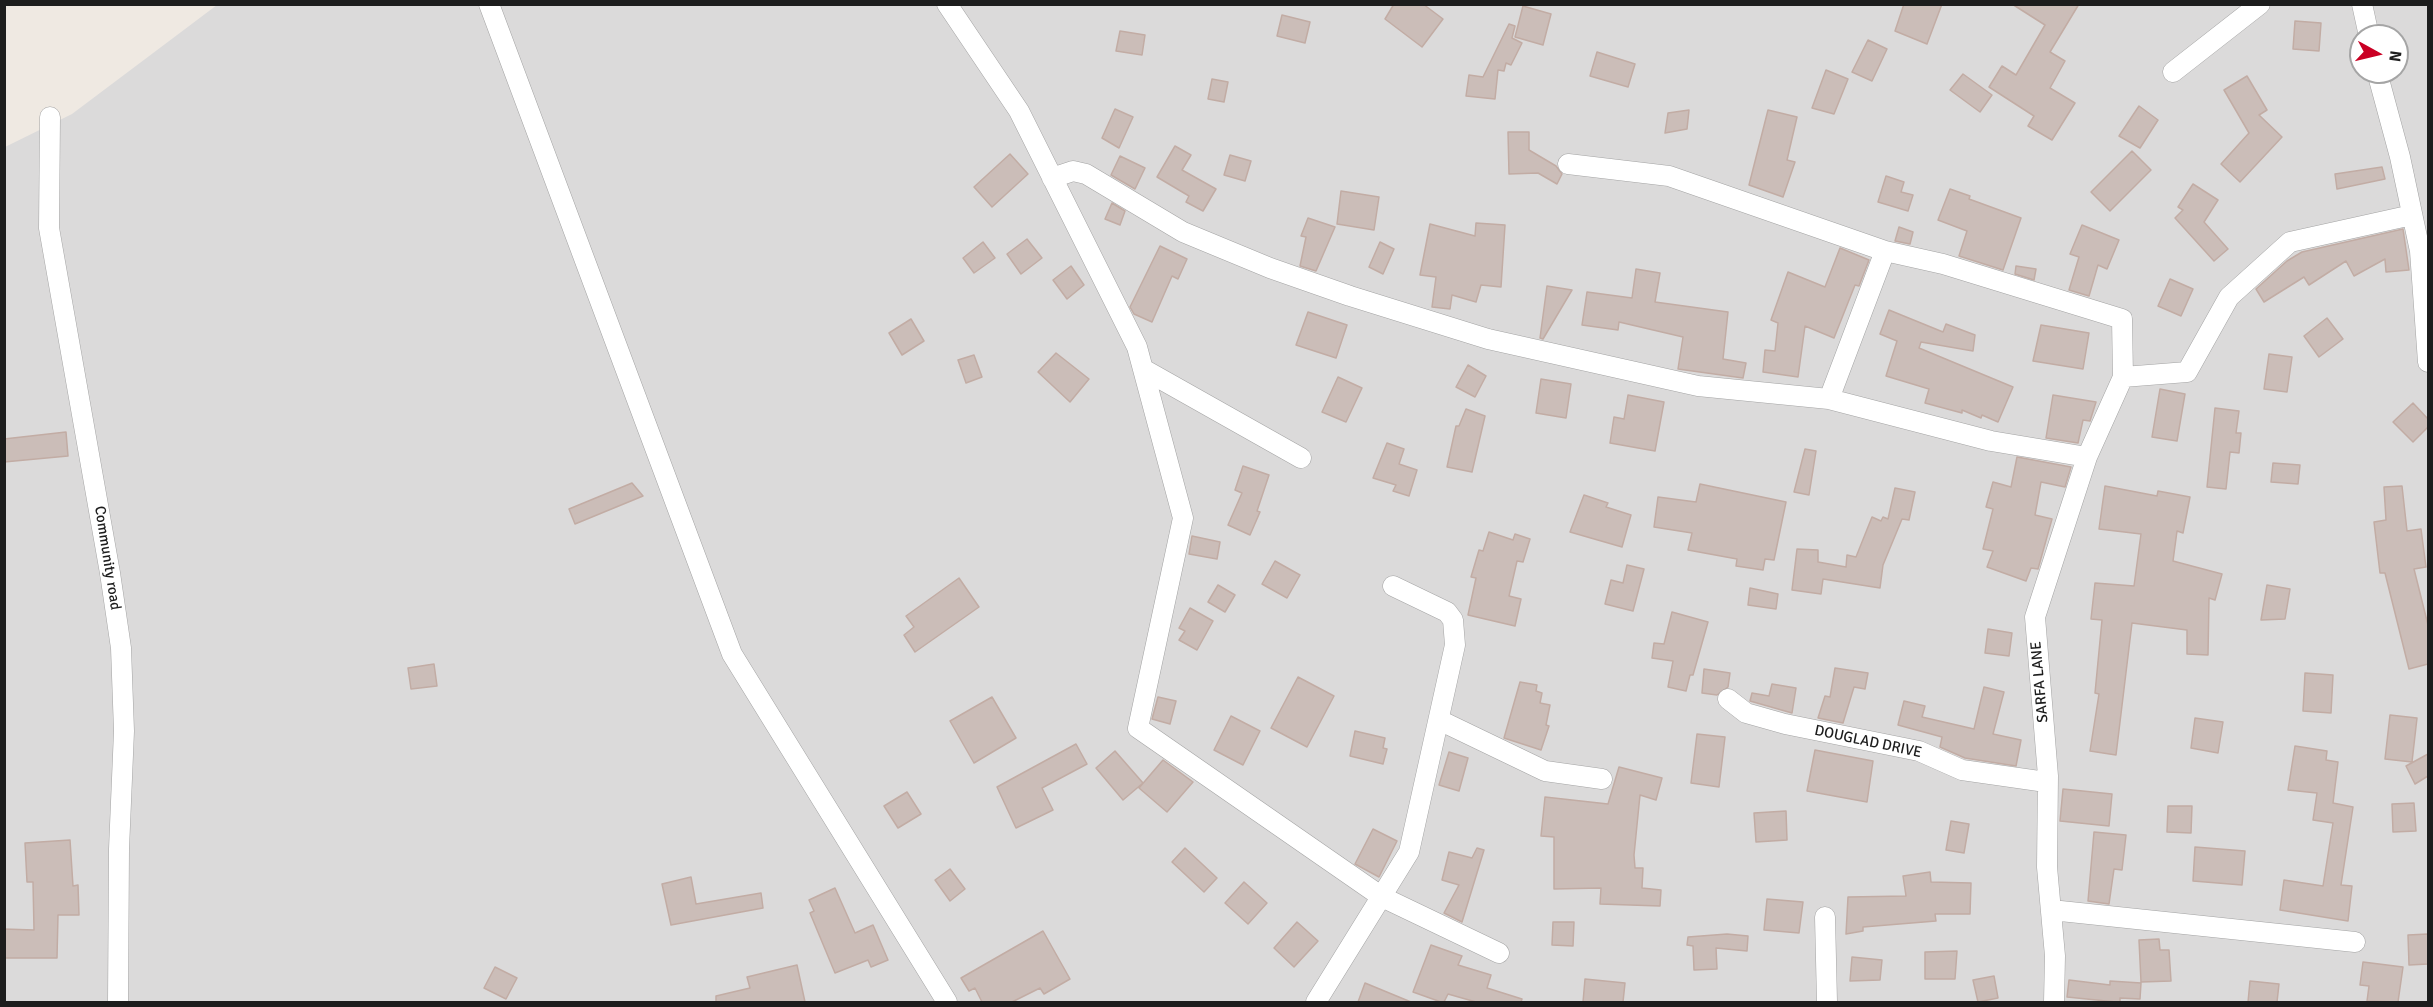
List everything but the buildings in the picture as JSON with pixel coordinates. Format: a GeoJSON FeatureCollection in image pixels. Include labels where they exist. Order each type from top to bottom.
{"type":"FeatureCollection","features":[{"type":"Feature","properties":{"kind":"street"},"geometry":{"type":"LineString","coordinates":[[489,4],[732,654],[947,1002]]}},
{"type":"Feature","properties":{"kind":"street"},"geometry":{"type":"LineString","coordinates":[[947,4],[1019,111],[1137,346],[1183,518],[1138,728],[1382,897],[1498,953]]}},
{"type":"Feature","properties":{"kind":"street"},"geometry":{"type":"LineString","coordinates":[[2174,72],[2260,4]]}},
{"type":"Feature","properties":{"kind":"street"},"geometry":{"type":"LineString","coordinates":[[2362,4],[2366,24]]}},
{"type":"Feature","properties":{"kind":"street"},"geometry":{"type":"LineString","coordinates":[[2380,84],[2420,251],[2427,315],[2428,362]]}},
{"type":"Feature","properties":{"kind":"street","name":"Community road"},"geometry":{"type":"LineString","coordinates":[[50,117],[49,228],[110,573],[120,648],[124,731],[119,849],[118,1002]]}},
{"type":"Feature","properties":{"kind":"street"},"geometry":{"type":"LineString","coordinates":[[1569,164],[1669,176],[1886,251],[1943,264],[2122,319],[2123,377],[2187,372],[2229,297],[2290,242],[2412,215]]}},
{"type":"Feature","properties":{"kind":"street"},"geometry":{"type":"LineString","coordinates":[[1053,178],[1073,171],[1086,174],[1184,232],[1259,263],[1350,296],[1488,339],[1698,386],[1829,399],[1991,441],[2087,457]]}},
{"type":"Feature","properties":{"kind":"street"},"geometry":{"type":"LineString","coordinates":[[1829,399],[1886,251]]}},
{"type":"Feature","properties":{"kind":"street"},"geometry":{"type":"LineString","coordinates":[[1143,369],[1301,458]]}},
{"type":"Feature","properties":{"kind":"street","name":"SARFA LANE"},"geometry":{"type":"LineString","coordinates":[[2054,1002],[2055,956],[2047,867],[2046,782],[2048,776],[2035,617],[2087,457],[2123,377]]}},
{"type":"Feature","properties":{"kind":"street"},"geometry":{"type":"LineString","coordinates":[[1316,1002],[1409,852],[1455,645],[1453,620],[1447,612],[1393,586]]}},
{"type":"Feature","properties":{"kind":"street","name":"DOUGLAD DRIVE"},"geometry":{"type":"LineString","coordinates":[[1728,699],[1746,713],[1785,724],[1919,751],[1962,770],[2046,782]]}},
{"type":"Feature","properties":{"kind":"street"},"geometry":{"type":"LineString","coordinates":[[1439,720],[1545,771],[1602,779]]}},
{"type":"Feature","properties":{"kind":"street"},"geometry":{"type":"LineString","coordinates":[[2051,910],[2355,942]]}},
{"type":"Feature","properties":{"kind":"street"},"geometry":{"type":"LineString","coordinates":[[1825,917],[1827,1002]]}},
{"type":"Feature","properties":{"kind":"shaded area"},"geometry":{"type":"Polygon","coordinates":[[[217,5],[2428,5],[2428,1002],[5,1002],[5,147],[72,114],[217,5]]]}}]}
